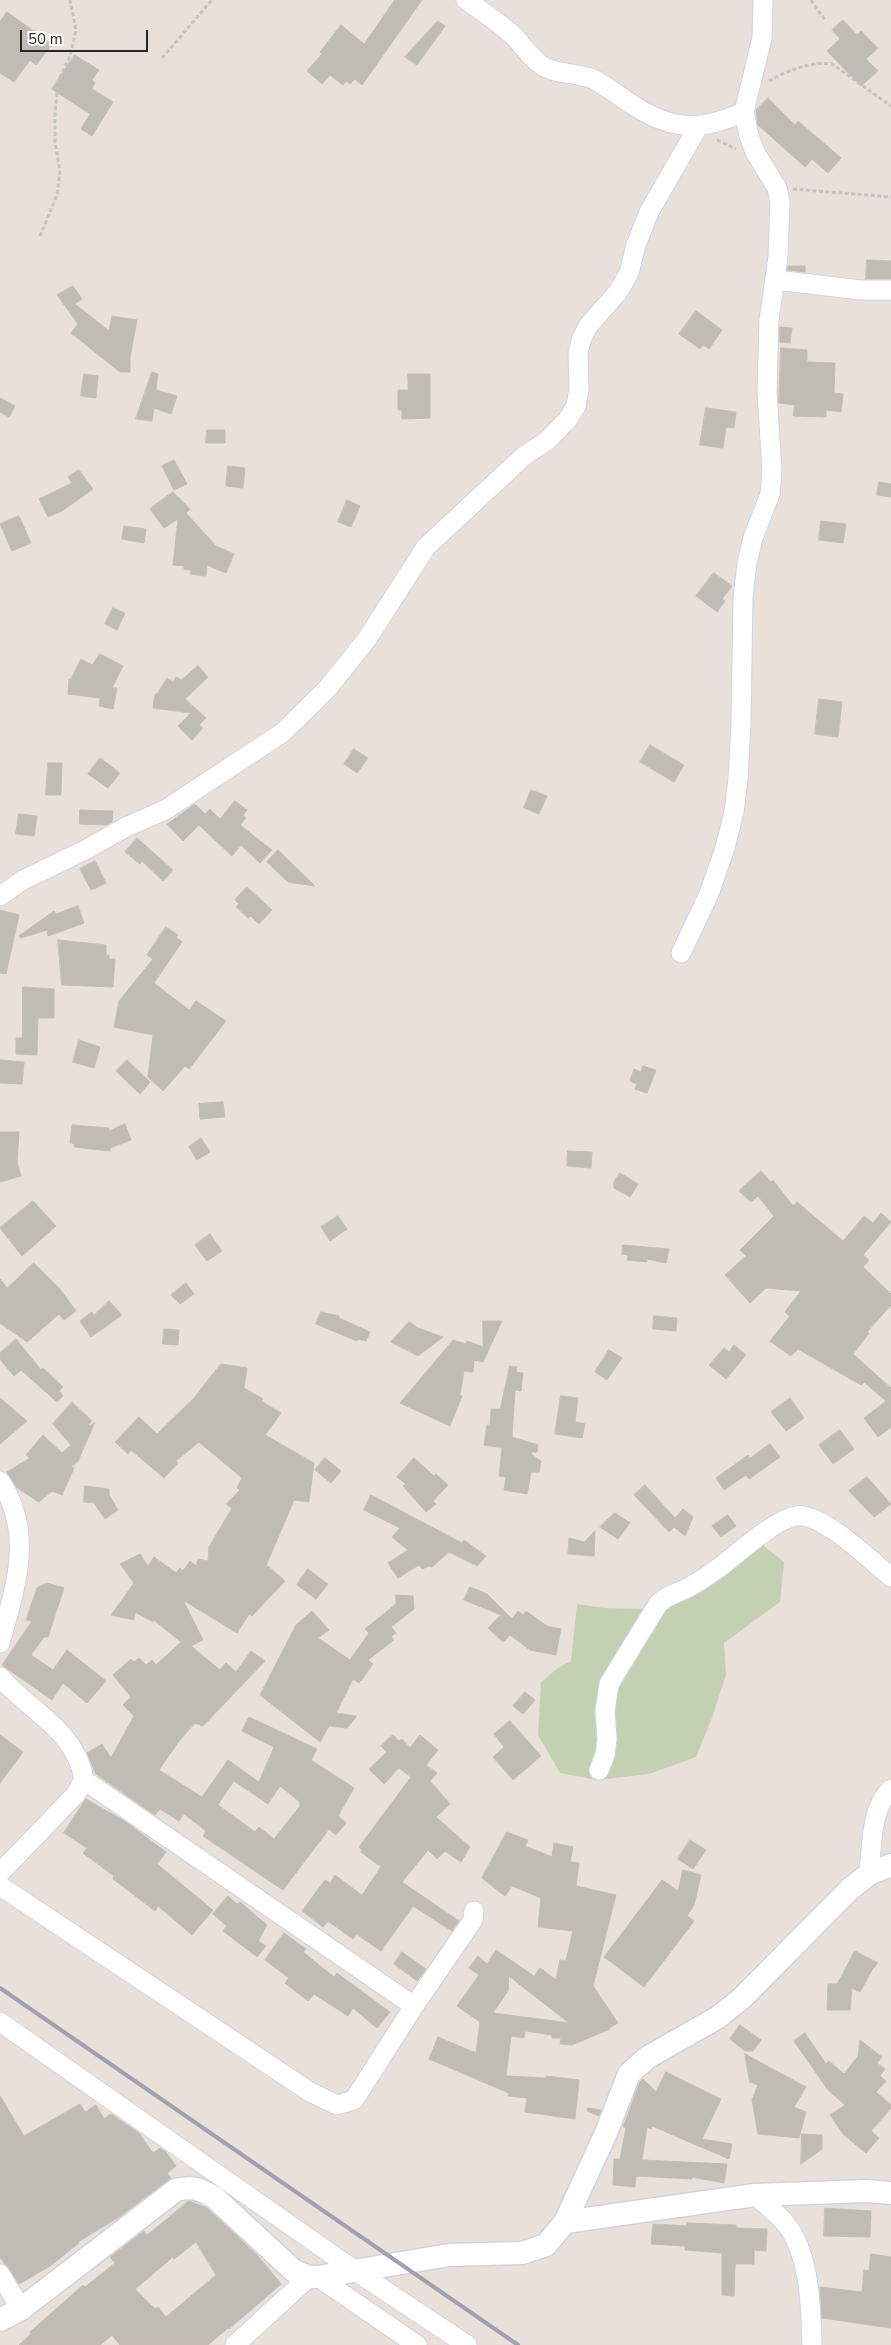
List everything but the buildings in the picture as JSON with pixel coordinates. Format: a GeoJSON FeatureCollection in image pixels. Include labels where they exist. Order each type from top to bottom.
{"type":"FeatureCollection","features":[{"type":"Feature","properties":{"kind":"street"},"geometry":{"type":"LineString","coordinates":[[466,0],[514,37],[540,64],[549,69],[581,75],[595,80],[637,108],[662,120],[696,130],[720,122],[746,104]]}},
{"type":"Feature","properties":{"kind":"street"},"geometry":{"type":"LineString","coordinates":[[681,953],[709,894],[725,848],[734,812],[740,732],[743,598],[747,563],[753,538],[770,494],[772,471],[767,392],[769,320],[781,225],[778,188],[749,136],[746,104],[762,38],[763,0]]}},
{"type":"Feature","properties":{"kind":"street"},"geometry":{"type":"LineString","coordinates":[[0,896],[23,880],[85,850],[126,827],[165,810],[282,733],[327,689],[367,639],[426,547],[524,455],[547,441],[568,419],[576,406],[579,389],[578,352],[582,338],[588,326],[618,292],[629,273],[636,245],[649,212],[696,130]]}},
{"type":"Feature","properties":{"kind":"street"},"geometry":{"type":"LineString","coordinates":[[775,280],[861,290],[891,290]]}},
{"type":"Feature","properties":{"kind":"street"},"geometry":{"type":"LineString","coordinates":[[0,1481],[9,1495],[19,1521],[20,1553],[15,1588],[0,1644]]}},
{"type":"Feature","properties":{"kind":"street"},"geometry":{"type":"LineString","coordinates":[[599,1770],[605,1755],[607,1739],[605,1711],[609,1684],[658,1604],[665,1597],[691,1586],[752,1541],[790,1518],[798,1516],[810,1517],[827,1526],[891,1577]]}},
{"type":"Feature","properties":{"kind":"street"},"geometry":{"type":"LineString","coordinates":[[0,1677],[69,1742],[79,1760],[84,1780],[414,2006]]}},
{"type":"Feature","properties":{"kind":"street"},"geometry":{"type":"LineString","coordinates":[[0,1874],[75,1795],[84,1780]]}},
{"type":"Feature","properties":{"kind":"street"},"geometry":{"type":"LineString","coordinates":[[869,1874],[874,1825],[880,1807],[891,1789]]}},
{"type":"Feature","properties":{"kind":"street"},"geometry":{"type":"LineString","coordinates":[[235,2345],[314,2277],[357,2272],[449,2255],[522,2253],[546,2245],[565,2222],[606,2133],[629,2074],[648,2057],[717,2018],[741,2000],[825,1912],[869,1874],[891,1865]]}},
{"type":"Feature","properties":{"kind":"street"},"geometry":{"type":"LineString","coordinates":[[0,1886],[310,2092],[337,2105],[354,2100],[414,2006],[473,1920],[474,1911]]}},
{"type":"Feature","properties":{"kind":"street"},"geometry":{"type":"LineString","coordinates":[[0,2022],[357,2272],[467,2345]]}},
{"type":"Feature","properties":{"kind":"street"},"geometry":{"type":"LineString","coordinates":[[0,2320],[21,2309],[176,2190],[189,2187],[203,2190],[215,2198],[294,2271],[314,2277],[417,2345]]}},
{"type":"Feature","properties":{"kind":"street"},"geometry":{"type":"LineString","coordinates":[[565,2222],[755,2195],[866,2191],[891,2193]]}},
{"type":"Feature","properties":{"kind":"street"},"geometry":{"type":"LineString","coordinates":[[755,2195],[789,2227],[804,2262],[810,2302],[812,2345]]}},
{"type":"Feature","properties":{"kind":"street"},"geometry":{"type":"LineString","coordinates":[[0,2274],[21,2309]]}},
{"type":"Feature","properties":{"kind":"path"},"geometry":{"type":"LineString","coordinates":[[40,236],[57,195],[60,172],[55,142],[55,114],[58,82],[70,56],[76,30],[70,0]]}},
{"type":"Feature","properties":{"kind":"path"},"geometry":{"type":"LineString","coordinates":[[162,58],[212,0]]}},
{"type":"Feature","properties":{"kind":"path"},"geometry":{"type":"LineString","coordinates":[[811,0],[826,21]]}},
{"type":"Feature","properties":{"kind":"path"},"geometry":{"type":"LineString","coordinates":[[746,104],[772,80],[803,67],[823,63],[832,64],[844,71],[891,106]]}},
{"type":"Feature","properties":{"kind":"path"},"geometry":{"type":"LineString","coordinates":[[696,130],[764,164]]}},
{"type":"Feature","properties":{"kind":"path"},"geometry":{"type":"LineString","coordinates":[[778,188],[891,197]]}},
{"type":"Feature","properties":{"kind":"green space"},"geometry":{"type":"Polygon","coordinates":[[[758,1541],[784,1562],[780,1602],[724,1643],[726,1675],[712,1718],[696,1757],[649,1774],[597,1780],[560,1773],[538,1735],[541,1682],[558,1668],[571,1661],[577,1604],[604,1608],[654,1609],[758,1541]]]}},
{"type":"Feature","properties":{"kind":"railway"},"geometry":{"type":"LineString","coordinates":[[0,1988],[518,2345]]}}]}
